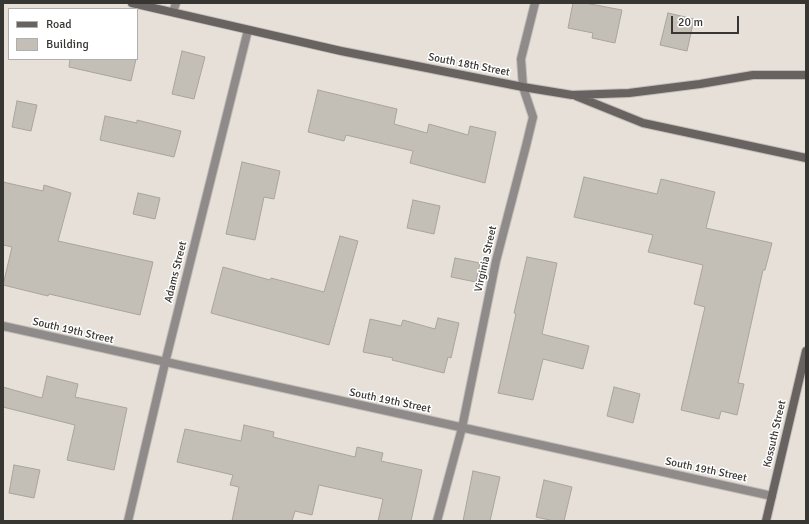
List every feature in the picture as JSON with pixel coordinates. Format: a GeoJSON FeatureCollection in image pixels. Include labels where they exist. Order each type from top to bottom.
{"type":"FeatureCollection","features":[{"type":"Feature","properties":{"kind":"main road","name":"South 18th Street"},"geometry":{"type":"LineString","coordinates":[[132,3],[341,51],[523,87],[572,94],[629,93],[700,84],[753,75],[806,75]]}},
{"type":"Feature","properties":{"kind":"main road"},"geometry":{"type":"LineString","coordinates":[[572,94],[643,123],[806,158]]}},
{"type":"Feature","properties":{"kind":"main road","name":"Kossuth Street"},"geometry":{"type":"LineString","coordinates":[[766,521],[806,352]]}},
{"type":"Feature","properties":{"kind":"street"},"geometry":{"type":"LineString","coordinates":[[173,12],[176,3]]}},
{"type":"Feature","properties":{"kind":"street","name":"Virginia Street"},"geometry":{"type":"LineString","coordinates":[[438,521],[462,428],[496,261],[533,117],[523,87],[522,59],[535,3]]}},
{"type":"Feature","properties":{"kind":"street","name":"Adams Street"},"geometry":{"type":"LineString","coordinates":[[128,521],[165,362],[248,30]]}},
{"type":"Feature","properties":{"kind":"street","name":"South 19th Street"},"geometry":{"type":"LineString","coordinates":[[3,326],[772,496]]}},
{"type":"Feature","properties":{"kind":"building"},"geometry":{"type":"Polygon","coordinates":[[[573,3],[585,3],[622,10],[615,43],[592,38],[593,33],[568,28],[573,3]]]}},
{"type":"Feature","properties":{"kind":"building"},"geometry":{"type":"Polygon","coordinates":[[[668,13],[694,19],[687,51],[660,45],[668,13]]]}},
{"type":"Feature","properties":{"kind":"building"},"geometry":{"type":"Polygon","coordinates":[[[182,51],[205,57],[194,99],[172,94],[182,51]]]}},
{"type":"Feature","properties":{"kind":"building"},"geometry":{"type":"Polygon","coordinates":[[[70,60],[136,60],[131,81],[69,67],[70,60]]]}},
{"type":"Feature","properties":{"kind":"building"},"geometry":{"type":"Polygon","coordinates":[[[318,90],[397,109],[394,124],[427,133],[429,124],[468,135],[470,126],[496,132],[485,183],[410,163],[413,151],[346,135],[344,141],[308,132],[318,90]]]}},
{"type":"Feature","properties":{"kind":"building"},"geometry":{"type":"Polygon","coordinates":[[[17,101],[37,105],[31,131],[12,127],[17,101]]]}},
{"type":"Feature","properties":{"kind":"building"},"geometry":{"type":"Polygon","coordinates":[[[105,116],[137,123],[137,120],[181,131],[174,157],[100,140],[105,116]]]}},
{"type":"Feature","properties":{"kind":"building"},"geometry":{"type":"Polygon","coordinates":[[[242,162],[280,171],[274,199],[264,197],[255,240],[226,234],[242,162]]]}},
{"type":"Feature","properties":{"kind":"building"},"geometry":{"type":"Polygon","coordinates":[[[584,177],[657,194],[661,179],[715,192],[706,228],[772,243],[765,270],[763,270],[738,383],[744,384],[737,415],[721,411],[719,419],[681,410],[705,307],[694,304],[703,265],[648,252],[653,235],[574,217],[584,177]]]}},
{"type":"Feature","properties":{"kind":"building"},"geometry":{"type":"Polygon","coordinates":[[[3,182],[43,191],[44,185],[71,193],[58,241],[153,262],[140,315],[3,285],[12,247],[3,245],[3,182]]]}},
{"type":"Feature","properties":{"kind":"building"},"geometry":{"type":"Polygon","coordinates":[[[138,193],[160,198],[155,219],[133,214],[138,193]]]}},
{"type":"Feature","properties":{"kind":"building"},"geometry":{"type":"Polygon","coordinates":[[[413,200],[440,206],[434,234],[407,228],[413,200]]]}},
{"type":"Feature","properties":{"kind":"building"},"geometry":{"type":"Polygon","coordinates":[[[340,236],[358,241],[329,345],[211,313],[223,267],[270,280],[271,278],[324,292],[340,236]]]}},
{"type":"Feature","properties":{"kind":"building"},"geometry":{"type":"Polygon","coordinates":[[[527,257],[557,263],[542,334],[589,346],[583,369],[543,359],[533,400],[498,393],[527,257]]]}},
{"type":"Feature","properties":{"kind":"building"},"geometry":{"type":"Polygon","coordinates":[[[455,258],[480,263],[476,282],[451,277],[455,258]]]}},
{"type":"Feature","properties":{"kind":"building"},"geometry":{"type":"Polygon","coordinates":[[[438,318],[459,323],[451,358],[448,357],[444,373],[392,360],[393,358],[363,352],[370,319],[401,326],[403,320],[435,329],[438,318]]]}},
{"type":"Feature","properties":{"kind":"building"},"geometry":{"type":"Polygon","coordinates":[[[47,376],[78,384],[75,397],[127,408],[114,470],[67,460],[75,425],[3,407],[3,387],[42,398],[47,376]]]}},
{"type":"Feature","properties":{"kind":"building"},"geometry":{"type":"Polygon","coordinates":[[[614,387],[640,394],[633,423],[607,416],[614,387]]]}},
{"type":"Feature","properties":{"kind":"building"},"geometry":{"type":"Polygon","coordinates":[[[244,425],[274,432],[273,437],[355,457],[357,447],[383,453],[381,461],[422,470],[411,521],[378,521],[383,499],[319,485],[312,515],[295,511],[292,521],[232,521],[239,487],[230,485],[233,475],[177,462],[185,429],[241,441],[244,425]]]}},
{"type":"Feature","properties":{"kind":"building"},"geometry":{"type":"Polygon","coordinates":[[[14,465],[40,470],[34,498],[9,493],[14,465]]]}},
{"type":"Feature","properties":{"kind":"building"},"geometry":{"type":"Polygon","coordinates":[[[473,471],[500,477],[490,521],[463,521],[473,471]]]}},
{"type":"Feature","properties":{"kind":"building"},"geometry":{"type":"Polygon","coordinates":[[[544,480],[572,487],[564,521],[554,521],[536,517],[544,480]]]}}]}
